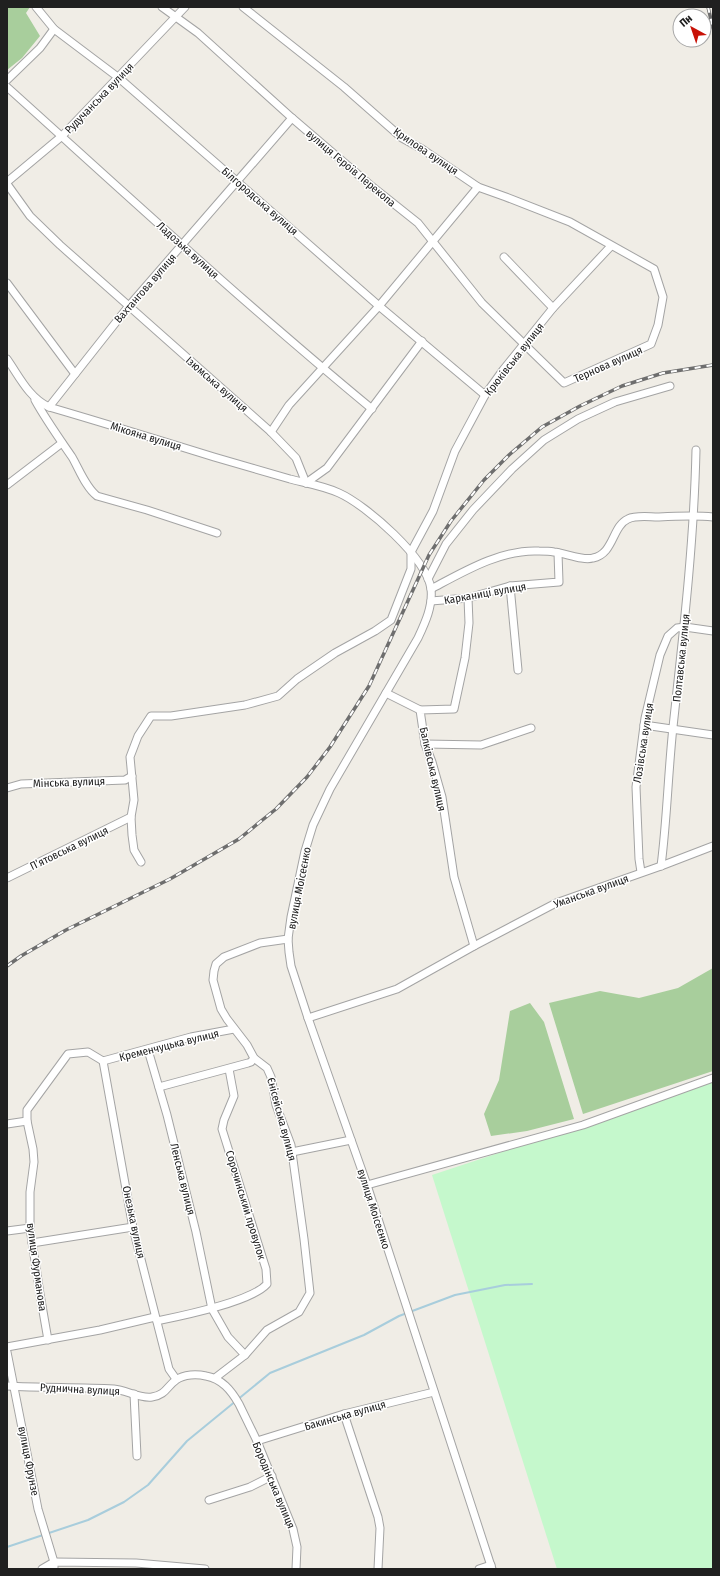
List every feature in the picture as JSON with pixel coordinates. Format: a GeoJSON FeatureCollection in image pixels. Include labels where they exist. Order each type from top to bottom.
{"type":"FeatureCollection","features":[{"type":"Feature","properties":{"kind":"street","name":"Білгородська вулиця"},"geometry":{"type":"LineString","coordinates":[[36,7],[54,29],[119,78],[379,306],[485,395]]}},
{"type":"Feature","properties":{"kind":"street","name":"вулиця Героїв Перекопа"},"geometry":{"type":"LineString","coordinates":[[162,7],[198,33],[292,118],[369,184],[418,223],[482,303],[524,344]]}},
{"type":"Feature","properties":{"kind":"street","name":"Рудучанська вулиця"},"geometry":{"type":"LineString","coordinates":[[7,183],[62,136],[119,78],[185,7]]}},
{"type":"Feature","properties":{"kind":"street","name":"Крилова вулиця"},"geometry":{"type":"LineString","coordinates":[[243,7],[344,86],[402,138],[422,149],[478,187],[506,196],[570,222],[611,246]]}},
{"type":"Feature","properties":{"kind":"street"},"geometry":{"type":"LineString","coordinates":[[7,80],[40,48],[54,29]]}},
{"type":"Feature","properties":{"kind":"street","name":"Ладозька вулиця"},"geometry":{"type":"LineString","coordinates":[[7,87],[182,246],[323,369],[372,409]]}},
{"type":"Feature","properties":{"kind":"street","name":"Вахтангова вулиця"},"geometry":{"type":"LineString","coordinates":[[49,407],[128,307],[292,118]]}},
{"type":"Feature","properties":{"kind":"street","name":"Ізюмська вулиця"},"geometry":{"type":"LineString","coordinates":[[7,183],[30,216],[60,245],[128,307],[272,432],[296,458],[306,483]]}},
{"type":"Feature","properties":{"kind":"street"},"geometry":{"type":"LineString","coordinates":[[272,432],[289,405],[379,306],[478,187]]}},
{"type":"Feature","properties":{"kind":"street","name":"Крюківська вулиця"},"geometry":{"type":"LineString","coordinates":[[411,552],[433,511],[455,451],[485,395],[503,370],[554,308],[611,246]]}},
{"type":"Feature","properties":{"kind":"street","name":"Тернова вулиця"},"geometry":{"type":"LineString","coordinates":[[524,344],[564,383],[651,344],[658,325],[663,297],[654,268],[611,246]]}},
{"type":"Feature","properties":{"kind":"street"},"geometry":{"type":"LineString","coordinates":[[504,257],[554,308]]}},
{"type":"Feature","properties":{"kind":"street"},"geometry":{"type":"LineString","coordinates":[[7,283],[75,374]]}},
{"type":"Feature","properties":{"kind":"street"},"geometry":{"type":"LineString","coordinates":[[306,483],[327,468],[422,342]]}},
{"type":"Feature","properties":{"kind":"street","name":"Мікояна вулиця"},"geometry":{"type":"LineString","coordinates":[[7,358],[34,398],[40,403],[49,407],[306,483]]}},
{"type":"Feature","properties":{"kind":"street"},"geometry":{"type":"LineString","coordinates":[[306,483],[329,489],[360,505],[411,552],[427,577],[446,544],[474,510],[512,469],[544,440],[578,419],[615,402],[670,386]]}},
{"type":"Feature","properties":{"kind":"street"},"geometry":{"type":"LineString","coordinates":[[34,398],[46,421],[83,476],[90,491],[97,496],[147,510],[217,533]]}},
{"type":"Feature","properties":{"kind":"street"},"geometry":{"type":"LineString","coordinates":[[7,485],[62,443]]}},
{"type":"Feature","properties":{"kind":"street","name":"Полтавська вулиця"},"geometry":{"type":"LineString","coordinates":[[661,866],[673,729],[685,627],[696,450]]}},
{"type":"Feature","properties":{"kind":"street"},"geometry":{"type":"LineString","coordinates":[[693,515],[713,517]]}},
{"type":"Feature","properties":{"kind":"street","name":"Карканиці вулиця"},"geometry":{"type":"LineString","coordinates":[[431,589],[476,565],[508,555],[530,551],[558,552],[591,559],[600,556],[608,548],[621,524],[628,519],[637,517],[693,515]]}},
{"type":"Feature","properties":{"kind":"street"},"geometry":{"type":"LineString","coordinates":[[141,862],[134,850],[131,817],[134,800],[130,758],[138,736],[151,716],[171,716],[245,705],[278,696],[297,679],[335,653],[375,631],[391,620],[410,569],[411,552]]}},
{"type":"Feature","properties":{"kind":"street","name":"Карканиці вулиця"},"geometry":{"type":"LineString","coordinates":[[431,602],[468,598],[510,586],[559,582],[558,552]]}},
{"type":"Feature","properties":{"kind":"street","name":"вулиця Моісеєнко"},"geometry":{"type":"LineString","coordinates":[[427,577],[431,589],[431,602],[425,624],[330,789],[313,825],[304,854],[288,939],[291,966],[367,1185],[434,1392]]}},
{"type":"Feature","properties":{"kind":"street"},"geometry":{"type":"LineString","coordinates":[[510,586],[518,670]]}},
{"type":"Feature","properties":{"kind":"street","name":"Балківська вулиця"},"geometry":{"type":"LineString","coordinates":[[468,598],[469,623],[465,658],[454,709],[420,710],[425,744],[442,797],[454,877],[474,946]]}},
{"type":"Feature","properties":{"kind":"street"},"geometry":{"type":"LineString","coordinates":[[685,627],[713,631]]}},
{"type":"Feature","properties":{"kind":"street","name":"Лозівська вулиця"},"geometry":{"type":"LineString","coordinates":[[641,872],[639,859],[636,787],[644,725],[660,655],[668,636],[677,628],[685,627]]}},
{"type":"Feature","properties":{"kind":"street"},"geometry":{"type":"LineString","coordinates":[[386,693],[420,710]]}},
{"type":"Feature","properties":{"kind":"street"},"geometry":{"type":"LineString","coordinates":[[644,725],[713,735]]}},
{"type":"Feature","properties":{"kind":"street"},"geometry":{"type":"LineString","coordinates":[[425,744],[482,745],[531,728]]}},
{"type":"Feature","properties":{"kind":"street","name":"Мінська вулиця"},"geometry":{"type":"LineString","coordinates":[[7,788],[21,784],[125,780],[132,776]]}},
{"type":"Feature","properties":{"kind":"street","name":"П’ятовська вулиця"},"geometry":{"type":"LineString","coordinates":[[7,878],[131,817]]}},
{"type":"Feature","properties":{"kind":"street","name":"Уманська вулиця"},"geometry":{"type":"LineString","coordinates":[[308,1018],[397,990],[474,946],[556,903],[713,846]]}},
{"type":"Feature","properties":{"kind":"street","name":"Єнісейська вулиця"},"geometry":{"type":"LineString","coordinates":[[245,1355],[267,1330],[299,1312],[310,1293],[291,1146],[276,1105],[271,1077],[267,1068],[254,1058],[244,1041],[221,1009],[213,980],[216,964],[224,958],[260,943],[288,939]]}},
{"type":"Feature","properties":{"kind":"street","name":"Кременчуцька вулиця"},"geometry":{"type":"LineString","coordinates":[[103,1062],[192,1037],[234,1029]]}},
{"type":"Feature","properties":{"kind":"street","name":"Ленська вулиця"},"geometry":{"type":"LineString","coordinates":[[148,1050],[159,1087],[196,1232],[212,1309],[228,1337],[245,1355]]}},
{"type":"Feature","properties":{"kind":"street"},"geometry":{"type":"LineString","coordinates":[[7,1124],[27,1121],[27,1110],[68,1054],[88,1052],[103,1062]]}},
{"type":"Feature","properties":{"kind":"street"},"geometry":{"type":"LineString","coordinates":[[159,1087],[229,1069],[251,1062],[254,1058]]}},
{"type":"Feature","properties":{"kind":"street","name":"Онезька вулиця"},"geometry":{"type":"LineString","coordinates":[[103,1062],[133,1228],[169,1369],[176,1379]]}},
{"type":"Feature","properties":{"kind":"street","name":"Сорочинський провулок"},"geometry":{"type":"LineString","coordinates":[[212,1309],[260,1290],[267,1284],[266,1269],[222,1129],[234,1096],[229,1069]]}},
{"type":"Feature","properties":{"kind":"street"},"geometry":{"type":"LineString","coordinates":[[367,1185],[583,1125],[713,1078]]}},
{"type":"Feature","properties":{"kind":"street","name":"вулиця Фурманова"},"geometry":{"type":"LineString","coordinates":[[27,1121],[33,1148],[34,1162],[30,1192],[30,1228],[48,1340]]}},
{"type":"Feature","properties":{"kind":"street"},"geometry":{"type":"LineString","coordinates":[[292,1152],[351,1140]]}},
{"type":"Feature","properties":{"kind":"street"},"geometry":{"type":"LineString","coordinates":[[7,1231],[30,1228]]}},
{"type":"Feature","properties":{"kind":"street"},"geometry":{"type":"LineString","coordinates":[[32,1243],[133,1228]]}},
{"type":"Feature","properties":{"kind":"street"},"geometry":{"type":"LineString","coordinates":[[7,1347],[212,1309]]}},
{"type":"Feature","properties":{"kind":"street","name":"вулиця Фрунзе"},"geometry":{"type":"LineString","coordinates":[[7,1352],[10,1386],[38,1509],[54,1565]]}},
{"type":"Feature","properties":{"kind":"street"},"geometry":{"type":"LineString","coordinates":[[176,1379],[183,1376],[194,1375],[205,1375],[215,1378],[245,1355]]}},
{"type":"Feature","properties":{"kind":"street","name":"Бородінська вулиця"},"geometry":{"type":"LineString","coordinates":[[215,1378],[224,1383],[239,1404],[272,1476],[295,1534],[297,1548],[296,1569]]}},
{"type":"Feature","properties":{"kind":"street","name":"Руднична вулиця"},"geometry":{"type":"LineString","coordinates":[[10,1386],[115,1389],[145,1397],[152,1397],[167,1390],[176,1379]]}},
{"type":"Feature","properties":{"kind":"street"},"geometry":{"type":"LineString","coordinates":[[434,1392],[491,1567],[479,1569]]}},
{"type":"Feature","properties":{"kind":"street","name":"Бакинська вулиця"},"geometry":{"type":"LineString","coordinates":[[257,1441],[344,1414],[434,1392]]}},
{"type":"Feature","properties":{"kind":"street"},"geometry":{"type":"LineString","coordinates":[[134,1394],[137,1456]]}},
{"type":"Feature","properties":{"kind":"street"},"geometry":{"type":"LineString","coordinates":[[344,1414],[378,1517],[380,1528],[378,1569]]}},
{"type":"Feature","properties":{"kind":"street"},"geometry":{"type":"LineString","coordinates":[[209,1500],[250,1487],[272,1476]]}},
{"type":"Feature","properties":{"kind":"street"},"geometry":{"type":"LineString","coordinates":[[42,1569],[54,1565],[205,1569]]}},
{"type":"Feature","properties":{"kind":"green space"},"geometry":{"type":"Polygon","coordinates":[[[7,7],[30,7],[26,13],[40,36],[22,58],[7,70],[7,7]]]}},
{"type":"Feature","properties":{"kind":"green space"},"geometry":{"type":"Polygon","coordinates":[[[713,968],[713,1071],[583,1114],[549,1003],[600,991],[639,998],[678,988],[713,968]]]}},
{"type":"Feature","properties":{"kind":"green space"},"geometry":{"type":"Polygon","coordinates":[[[530,1003],[544,1022],[574,1119],[527,1131],[491,1136],[484,1114],[499,1080],[510,1011],[530,1003]]]}},
{"type":"Feature","properties":{"kind":"green space"},"geometry":{"type":"Polygon","coordinates":[[[713,1082],[713,1569],[557,1569],[432,1175],[713,1082]]]}},
{"type":"Feature","properties":{"kind":"waterway"},"geometry":{"type":"LineString","coordinates":[[7,1547],[88,1520],[124,1502],[148,1485],[187,1441],[270,1373],[364,1335],[399,1316],[455,1295],[505,1285],[532,1284]]}},
{"type":"Feature","properties":{"kind":"railway"},"geometry":{"type":"LineString","coordinates":[[708,7],[713,28]]}},
{"type":"Feature","properties":{"kind":"railway"},"geometry":{"type":"LineString","coordinates":[[7,966],[21,956],[66,930],[170,879],[239,839],[276,809],[307,777],[330,747],[369,686],[429,555],[451,521],[484,480],[509,455],[542,427],[580,406],[622,386],[663,373],[713,365]]}}]}
